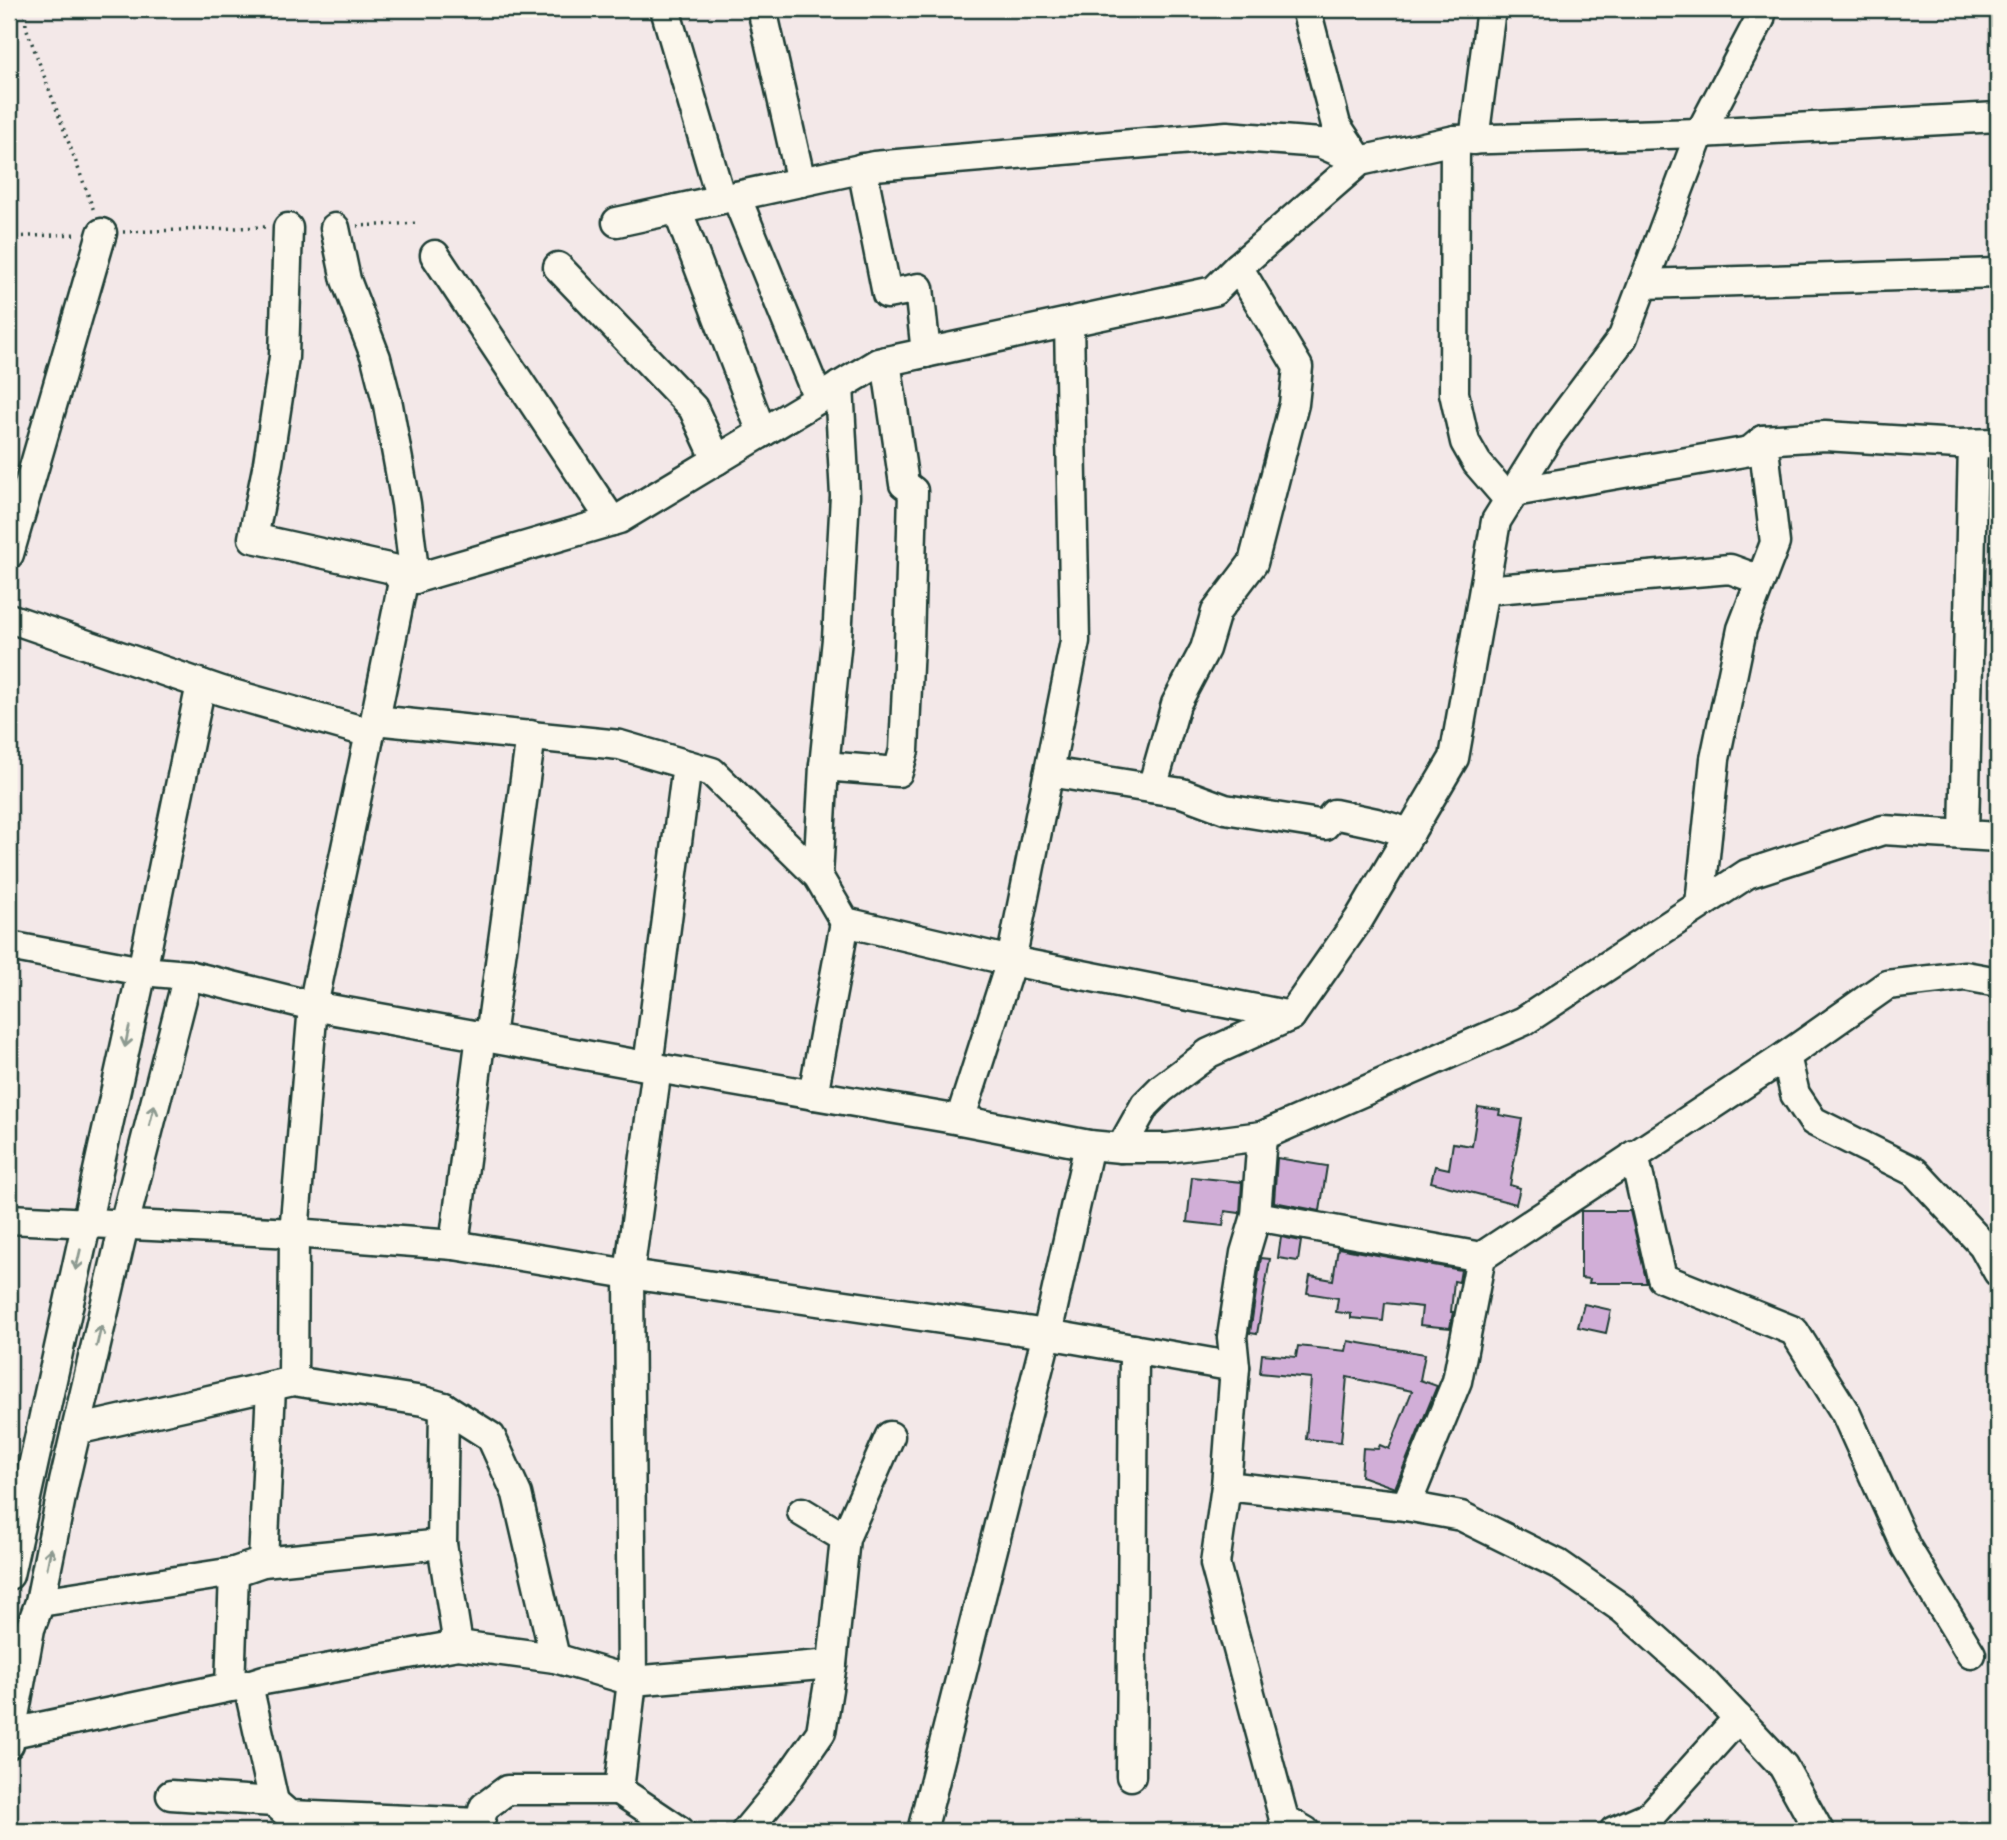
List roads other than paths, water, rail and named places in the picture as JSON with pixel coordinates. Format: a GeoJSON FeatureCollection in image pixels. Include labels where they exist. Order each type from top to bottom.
{"type":"FeatureCollection","features":[{"type":"Feature","properties":{"kind":"street"},"geometry":{"type":"LineString","coordinates":[[665,9],[729,198],[829,392],[845,496],[837,639],[824,766],[818,876]]}},
{"type":"Feature","properties":{"kind":"street"},"geometry":{"type":"LineString","coordinates":[[762,9],[801,182]]}},
{"type":"Feature","properties":{"kind":"street"},"geometry":{"type":"LineString","coordinates":[[1306,9],[1336,125],[1360,161]]}},
{"type":"Feature","properties":{"kind":"street"},"geometry":{"type":"LineString","coordinates":[[1491,9],[1465,140],[1454,393],[1465,442],[1477,463],[1511,496]]}},
{"type":"Feature","properties":{"kind":"street"},"geometry":{"type":"LineString","coordinates":[[1121,1148],[1145,1105],[1161,1089],[1209,1053],[1291,1016],[1359,919],[1454,758],[1496,521],[1549,436],[1623,337],[1700,133],[1760,19],[1762,9]]}},
{"type":"Feature","properties":{"kind":"street"},"geometry":{"type":"LineString","coordinates":[[409,580],[620,519],[878,363],[1214,290],[1360,161],[1465,140],[1700,133],[1998,117]]}},
{"type":"Feature","properties":{"kind":"street"},"geometry":{"type":"LineString","coordinates":[[617,222],[888,164],[1227,136],[1320,143],[1360,161]]}},
{"type":"Feature","properties":{"kind":"street"},"geometry":{"type":"LineString","coordinates":[[862,168],[887,294],[919,288],[926,353]]}},
{"type":"Feature","properties":{"kind":"street"},"geometry":{"type":"LineString","coordinates":[[677,209],[762,433]]}},
{"type":"Feature","properties":{"kind":"street"},"geometry":{"type":"LineString","coordinates":[[288,228],[284,357],[268,463],[253,538],[393,569],[409,580]]}},
{"type":"Feature","properties":{"kind":"street"},"geometry":{"type":"LineString","coordinates":[[263,1562],[282,1384],[313,1006],[372,726],[409,580],[406,504],[388,405],[376,358],[346,280],[335,228]]}},
{"type":"Feature","properties":{"kind":"street"},"geometry":{"type":"LineString","coordinates":[[9,554],[102,233]]}},
{"type":"Feature","properties":{"kind":"street"},"geometry":{"type":"LineString","coordinates":[[435,255],[612,521]]}},
{"type":"Feature","properties":{"kind":"street"},"geometry":{"type":"LineString","coordinates":[[558,267],[693,408],[716,460]]}},
{"type":"Feature","properties":{"kind":"street"},"geometry":{"type":"LineString","coordinates":[[1152,788],[1176,704],[1205,649],[1216,612],[1253,563],[1294,404],[1298,367],[1238,267]]}},
{"type":"Feature","properties":{"kind":"street"},"geometry":{"type":"LineString","coordinates":[[1643,284],[1998,273]]}},
{"type":"Feature","properties":{"kind":"street"},"geometry":{"type":"LineString","coordinates":[[960,1119],[1010,961],[1075,641],[1069,322]]}},
{"type":"Feature","properties":{"kind":"street"},"geometry":{"type":"LineString","coordinates":[[824,766],[898,772],[904,750],[913,491],[904,484],[886,361]]}},
{"type":"Feature","properties":{"kind":"street"},"geometry":{"type":"LineString","coordinates":[[1511,496],[1750,451],[1763,440],[1825,436],[1986,444],[1964,834]]}},
{"type":"Feature","properties":{"kind":"street"},"geometry":{"type":"LineString","coordinates":[[1700,904],[1715,759],[1742,629],[1775,543],[1763,440]]}},
{"type":"Feature","properties":{"kind":"street"},"geometry":{"type":"LineString","coordinates":[[1484,590],[1730,569],[1760,580]]}},
{"type":"Feature","properties":{"kind":"street"},"geometry":{"type":"LineString","coordinates":[[9,618],[201,684],[372,726],[531,735],[620,745],[712,772],[818,876],[845,922],[813,1095]]}},
{"type":"Feature","properties":{"kind":"street"},"geometry":{"type":"LineString","coordinates":[[9,1575],[14,1527],[87,1223],[201,684]]}},
{"type":"Feature","properties":{"kind":"street"},"geometry":{"type":"LineString","coordinates":[[454,1245],[531,735]]}},
{"type":"Feature","properties":{"kind":"street"},"geometry":{"type":"LineString","coordinates":[[619,1790],[632,1681],[629,1275],[687,765]]}},
{"type":"Feature","properties":{"kind":"street"},"geometry":{"type":"LineString","coordinates":[[1049,772],[1182,793],[1225,809],[1325,825],[1334,814],[1410,833]]}},
{"type":"Feature","properties":{"kind":"street"},"geometry":{"type":"LineString","coordinates":[[9,946],[142,971],[188,975],[313,1006],[960,1119],[1089,1145],[1167,1148],[1262,1136],[1524,1021],[1747,874],[1883,830],[1998,837]]}},
{"type":"Feature","properties":{"kind":"street"},"geometry":{"type":"LineString","coordinates":[[845,922],[1010,961],[1291,1016]]}},
{"type":"Feature","properties":{"kind":"street"},"geometry":{"type":"LineString","coordinates":[[188,975],[124,1225],[76,1430],[40,1602],[30,1629],[10,1738],[264,1680],[458,1645],[555,1658],[632,1681],[832,1664]]}},
{"type":"Feature","properties":{"kind":"street"},"geometry":{"type":"LineString","coordinates":[[1256,1216],[1481,1256],[1786,1056],[1886,985],[1965,976],[1998,982]]}},
{"type":"Feature","properties":{"kind":"street"},"geometry":{"type":"LineString","coordinates":[[1786,1056],[1795,1094],[1813,1122],[1916,1172],[1983,1245],[1998,1272]]}},
{"type":"Feature","properties":{"kind":"street"},"geometry":{"type":"LineString","coordinates":[[1262,1136],[1256,1216],[1245,1253],[1232,1336],[1235,1367],[1226,1486],[1215,1563],[1284,1819],[1305,1831]]}},
{"type":"Feature","properties":{"kind":"street"},"geometry":{"type":"LineString","coordinates":[[922,1831],[1047,1334],[1089,1145]]}},
{"type":"Feature","properties":{"kind":"street"},"geometry":{"type":"LineString","coordinates":[[1634,1155],[1662,1278],[1794,1331],[1846,1414],[1906,1547],[1971,1654]]}},
{"type":"Feature","properties":{"kind":"street"},"geometry":{"type":"LineString","coordinates":[[9,1219],[294,1233],[454,1245],[629,1275],[1047,1334],[1235,1367]]}},
{"type":"Feature","properties":{"kind":"street"},"geometry":{"type":"LineString","coordinates":[[1406,1506],[1457,1381],[1481,1256]]}},
{"type":"Feature","properties":{"kind":"street"},"geometry":{"type":"LineString","coordinates":[[1131,1776],[1134,1349]]}},
{"type":"Feature","properties":{"kind":"street"},"geometry":{"type":"LineString","coordinates":[[76,1430],[282,1384],[423,1401],[444,1407],[491,1437],[517,1493],[555,1658]]}},
{"type":"Feature","properties":{"kind":"street"},"geometry":{"type":"LineString","coordinates":[[444,1407],[442,1544],[458,1645]]}},
{"type":"Feature","properties":{"kind":"street"},"geometry":{"type":"LineString","coordinates":[[746,1831],[821,1732],[832,1664],[845,1538],[890,1436]]}},
{"type":"Feature","properties":{"kind":"street"},"geometry":{"type":"LineString","coordinates":[[1226,1486],[1406,1506],[1461,1516],[1558,1564],[1623,1609],[1703,1681],[1783,1766],[1819,1831]]}},
{"type":"Feature","properties":{"kind":"street"},"geometry":{"type":"LineString","coordinates":[[802,1512],[845,1538]]}},
{"type":"Feature","properties":{"kind":"street"},"geometry":{"type":"LineString","coordinates":[[40,1602],[234,1572],[263,1562],[442,1544]]}},
{"type":"Feature","properties":{"kind":"street"},"geometry":{"type":"LineString","coordinates":[[234,1572],[239,1686],[274,1802],[289,1815],[397,1826],[478,1827],[484,1807],[507,1790],[619,1790],[680,1831]]}},
{"type":"Feature","properties":{"kind":"street"},"geometry":{"type":"LineString","coordinates":[[1614,1831],[1651,1815],[1738,1718]]}},
{"type":"Feature","properties":{"kind":"street"},"geometry":{"type":"LineString","coordinates":[[171,1794],[274,1802]]}}]}
